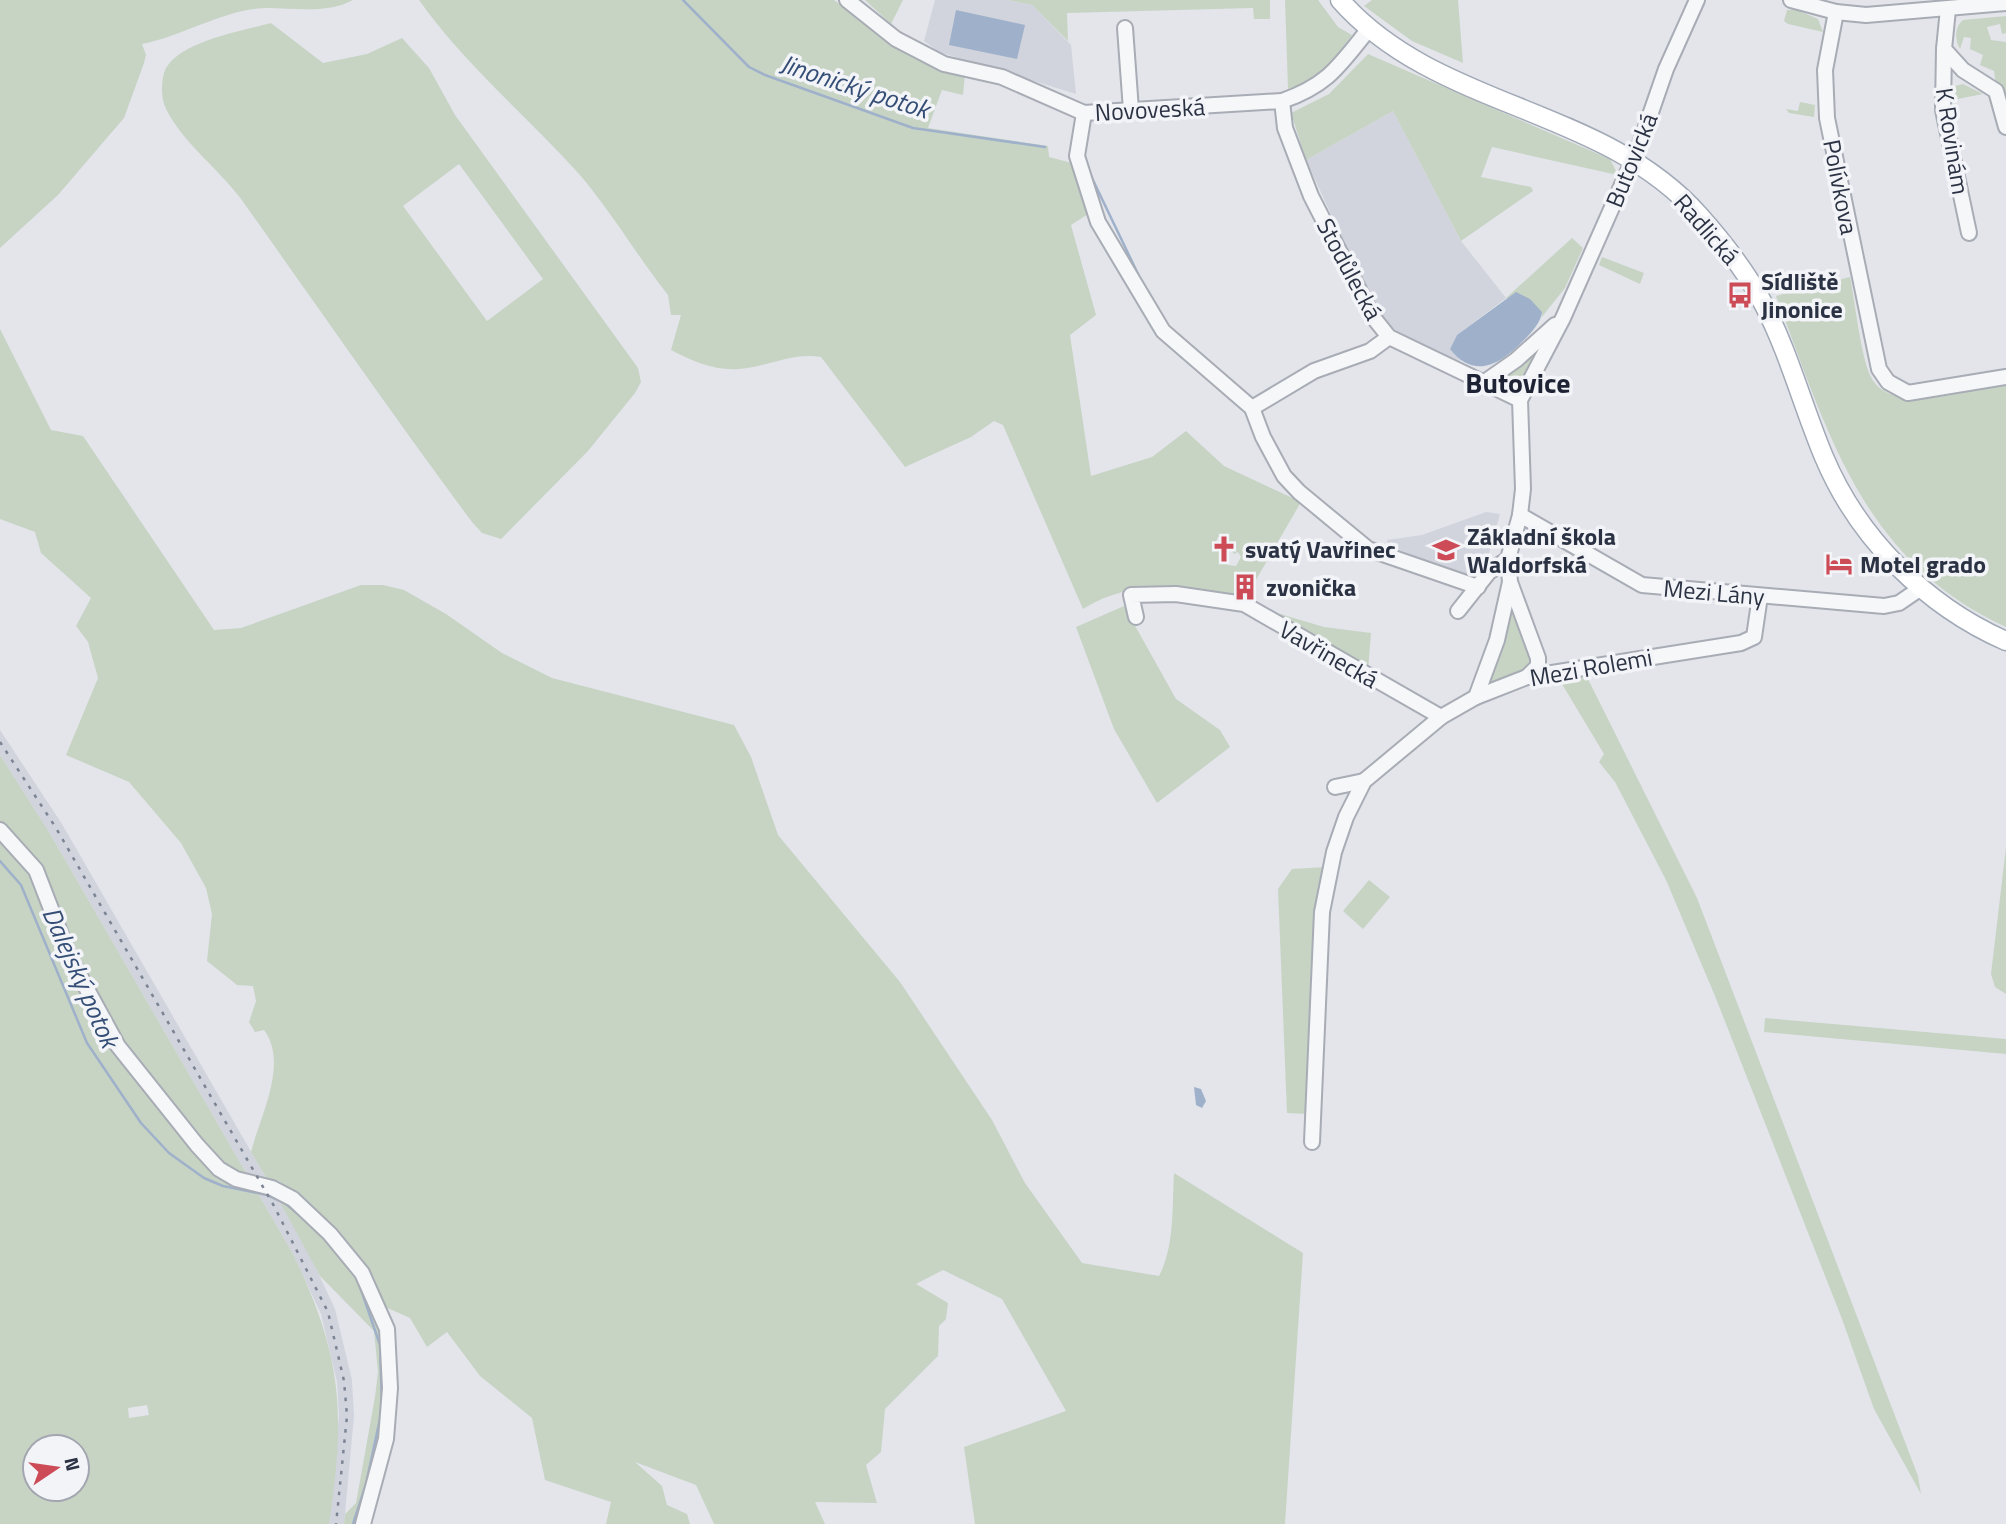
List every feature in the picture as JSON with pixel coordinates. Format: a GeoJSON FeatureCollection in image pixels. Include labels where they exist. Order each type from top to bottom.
{"type":"FeatureCollection","features":[{"type":"Feature","properties":{"kind":"main road","name":"Radlická"},"geometry":{"type":"LineString","coordinates":[[1340,0],[1368,30],[1402,54],[1436,73],[1586,133],[1633,159],[1672,189],[1737,260],[1773,324],[1825,460],[1849,506],[1878,544],[1922,588],[1979,628],[2006,641]]}},
{"type":"Feature","properties":{"kind":"street","name":"Novoveská"},"geometry":{"type":"LineString","coordinates":[[847,0],[896,39],[944,64],[1002,77],[1084,113],[1282,101],[1309,92],[1334,73],[1368,30]]}},
{"type":"Feature","properties":{"kind":"street","name":"Butovická"},"geometry":{"type":"LineString","coordinates":[[1520,400],[1563,318],[1633,159],[1694,0]]}},
{"type":"Feature","properties":{"kind":"street"},"geometry":{"type":"LineString","coordinates":[[1791,0],[1836,12],[1898,6],[1948,9],[1971,4],[2006,4]]}},
{"type":"Feature","properties":{"kind":"street","name":"K Rovinám"},"geometry":{"type":"LineString","coordinates":[[1948,9],[1943,110],[1969,233]]}},
{"type":"Feature","properties":{"kind":"street","name":"Polívkova"},"geometry":{"type":"LineString","coordinates":[[1836,12],[1825,70],[1827,118],[1880,369],[1888,382],[1908,393],[2006,377]]}},
{"type":"Feature","properties":{"kind":"street"},"geometry":{"type":"LineString","coordinates":[[1125,28],[1131,110]]}},
{"type":"Feature","properties":{"kind":"street"},"geometry":{"type":"LineString","coordinates":[[1944,49],[1963,71],[1996,91],[2006,127]]}},
{"type":"Feature","properties":{"kind":"street","name":"Stodůlecká"},"geometry":{"type":"LineString","coordinates":[[1282,101],[1286,128],[1311,196],[1373,317],[1389,337],[1486,381],[1520,400]]}},
{"type":"Feature","properties":{"kind":"street"},"geometry":{"type":"LineString","coordinates":[[1084,113],[1077,156],[1098,222],[1163,331],[1252,408],[1268,448],[1284,476],[1351,537],[1380,554],[1478,587]]}},
{"type":"Feature","properties":{"kind":"street","name":"Butovická"},"geometry":{"type":"LineString","coordinates":[[1486,381],[1516,360],[1563,318]]}},
{"type":"Feature","properties":{"kind":"street"},"geometry":{"type":"LineString","coordinates":[[1252,408],[1314,371],[1370,351],[1389,337]]}},
{"type":"Feature","properties":{"kind":"street"},"geometry":{"type":"LineString","coordinates":[[1520,400],[1524,466],[1520,515],[1508,559],[1510,582],[1538,658],[1538,666],[1527,677]]}},
{"type":"Feature","properties":{"kind":"street","name":"Mezi Lány"},"geometry":{"type":"LineString","coordinates":[[1520,515],[1642,585],[1889,606],[1922,588]]}},
{"type":"Feature","properties":{"kind":"street"},"geometry":{"type":"LineString","coordinates":[[1458,611],[1489,572],[1508,559]]}},
{"type":"Feature","properties":{"kind":"street"},"geometry":{"type":"LineString","coordinates":[[1476,697],[1497,640],[1510,582]]}},
{"type":"Feature","properties":{"kind":"street","name":"Vavřinecká"},"geometry":{"type":"LineString","coordinates":[[1136,617],[1131,595],[1176,594],[1244,604],[1441,717]]}},
{"type":"Feature","properties":{"kind":"street","name":"Mezi Rolemi"},"geometry":{"type":"LineString","coordinates":[[1312,1142],[1322,912],[1346,817],[1364,781],[1441,717],[1476,697],[1527,677],[1741,643],[1754,637],[1760,596]]}},
{"type":"Feature","properties":{"kind":"street"},"geometry":{"type":"LineString","coordinates":[[1335,787],[1364,781]]}},
{"type":"Feature","properties":{"kind":"street"},"geometry":{"type":"LineString","coordinates":[[0,830],[36,870],[70,958],[118,1046],[197,1145],[219,1169],[236,1179],[272,1188],[293,1199],[330,1234],[365,1280],[387,1329],[390,1388],[386,1439],[363,1524]]}},
{"type":"Feature","properties":{"kind":"shaded area"},"geometry":{"type":"Polygon","coordinates":[[[935,0],[1008,0],[1032,5],[1071,45],[1076,94],[939,52],[924,41],[935,0]]]}},
{"type":"Feature","properties":{"kind":"shaded area"},"geometry":{"type":"Polygon","coordinates":[[[1393,111],[1461,241],[1506,298],[1457,335],[1450,349],[1461,361],[1413,344],[1378,316],[1306,160],[1393,111]]]}},
{"type":"Feature","properties":{"kind":"shaded area","name":"Základní škola Waldorfská"},"geometry":{"type":"Polygon","coordinates":[[[1486,512],[1500,514],[1484,572],[1476,582],[1388,545],[1387,540],[1422,535],[1486,512]]]}},
{"type":"Feature","properties":{"kind":"shaded area"},"geometry":{"type":"Polygon","coordinates":[[[0,730],[62,824],[306,1247],[335,1309],[352,1380],[354,1416],[344,1524],[329,1524],[339,1416],[337,1382],[321,1314],[293,1254],[49,832],[0,755],[0,730]]]}},
{"type":"Feature","properties":{"kind":"green space"},"geometry":{"type":"Polygon","coordinates":[[[0,0],[353,0],[322,9],[267,8],[235,13],[142,44],[146,55],[124,118],[58,195],[0,248],[0,0]]]}},
{"type":"Feature","properties":{"kind":"green space"},"geometry":{"type":"Polygon","coordinates":[[[419,0],[834,0],[893,43],[965,74],[963,95],[942,90],[928,128],[1048,146],[1049,157],[1072,163],[1088,214],[1071,225],[1096,315],[1070,335],[1091,476],[1152,457],[1186,431],[1224,466],[1301,502],[1253,585],[1250,588],[1247,583],[1240,585],[1242,591],[1235,594],[1176,588],[1138,589],[1101,599],[1083,609],[1003,425],[994,421],[971,437],[905,467],[821,357],[800,356],[749,368],[730,369],[704,364],[671,350],[681,315],[671,315],[668,295],[613,218],[579,174],[437,24],[419,0]],[[1218,537],[1215,544],[1228,565],[1236,566],[1241,557],[1238,552],[1234,554],[1224,538],[1218,537]]]}},
{"type":"Feature","properties":{"kind":"green space"},"geometry":{"type":"Polygon","coordinates":[[[865,0],[903,0],[891,24],[865,0]]]}},
{"type":"Feature","properties":{"kind":"green space"},"geometry":{"type":"Polygon","coordinates":[[[1008,0],[1270,0],[1270,19],[1254,19],[1253,8],[1067,13],[1068,41],[1032,5],[1008,0]]]}},
{"type":"Feature","properties":{"kind":"green space"},"geometry":{"type":"Polygon","coordinates":[[[1285,0],[1318,0],[1338,27],[1352,35],[1326,69],[1310,81],[1288,89],[1285,0]]]}},
{"type":"Feature","properties":{"kind":"green space"},"geometry":{"type":"Polygon","coordinates":[[[1372,0],[1458,0],[1463,63],[1412,41],[1364,6],[1372,0]]]}},
{"type":"Feature","properties":{"kind":"green space"},"geometry":{"type":"Polygon","coordinates":[[[1787,10],[1797,10],[1818,19],[1823,32],[1788,24],[1784,21],[1787,10]]]}},
{"type":"Feature","properties":{"kind":"green space"},"geometry":{"type":"Polygon","coordinates":[[[2006,16],[2006,33],[2002,34],[2000,24],[1987,27],[1991,40],[2006,42],[2006,105],[1996,85],[1994,71],[1980,65],[1983,55],[1970,49],[1971,38],[1964,37],[1960,49],[1956,34],[1963,20],[2006,16]]]}},
{"type":"Feature","properties":{"kind":"green space"},"geometry":{"type":"Polygon","coordinates":[[[271,23],[323,63],[367,54],[402,38],[429,68],[455,115],[638,368],[641,382],[635,393],[588,451],[501,539],[482,533],[472,522],[241,199],[191,144],[166,109],[162,82],[170,62],[181,53],[211,39],[271,23]],[[459,164],[403,206],[487,321],[543,279],[459,164]]]}},
{"type":"Feature","properties":{"kind":"green space"},"geometry":{"type":"Polygon","coordinates":[[[1368,54],[1610,159],[1616,171],[1613,174],[1492,147],[1481,177],[1531,187],[1533,191],[1461,241],[1393,111],[1306,160],[1291,113],[1329,94],[1368,54]]]}},
{"type":"Feature","properties":{"kind":"green space"},"geometry":{"type":"Polygon","coordinates":[[[1963,84],[1983,94],[1948,101],[1947,88],[1963,84]]]}},
{"type":"Feature","properties":{"kind":"green space"},"geometry":{"type":"Polygon","coordinates":[[[1800,102],[1815,105],[1814,117],[1789,113],[1786,109],[1798,111],[1800,102]]]}},
{"type":"Feature","properties":{"kind":"green space"},"geometry":{"type":"Polygon","coordinates":[[[1572,238],[1583,248],[1565,288],[1541,318],[1542,315],[1506,298],[1572,238]]]}},
{"type":"Feature","properties":{"kind":"green space"},"geometry":{"type":"Polygon","coordinates":[[[1602,257],[1644,273],[1640,284],[1599,265],[1602,257]]]}},
{"type":"Feature","properties":{"kind":"green space"},"geometry":{"type":"Polygon","coordinates":[[[1850,277],[1867,368],[1881,389],[1896,396],[1933,398],[2006,382],[2006,627],[1957,599],[1917,567],[1884,529],[1856,488],[1834,443],[1776,296],[1850,277]]]}},
{"type":"Feature","properties":{"kind":"green space"},"geometry":{"type":"Polygon","coordinates":[[[0,329],[51,430],[83,436],[214,630],[241,628],[361,585],[383,585],[404,590],[446,614],[502,653],[552,678],[734,725],[751,757],[778,835],[900,982],[992,1120],[1025,1183],[1082,1263],[1159,1276],[1170,1239],[1174,1173],[1303,1253],[1285,1524],[975,1524],[964,1447],[1066,1411],[1002,1299],[943,1270],[916,1284],[948,1303],[946,1319],[939,1326],[938,1356],[885,1409],[881,1452],[866,1465],[877,1503],[815,1502],[825,1524],[714,1524],[696,1485],[635,1462],[662,1486],[667,1505],[687,1514],[690,1524],[606,1524],[611,1502],[545,1480],[532,1418],[480,1376],[447,1332],[427,1347],[410,1318],[383,1306],[335,1232],[279,1181],[267,1179],[251,1152],[270,1090],[274,1058],[271,1043],[264,1030],[255,1032],[249,1022],[256,1001],[253,986],[237,985],[207,961],[212,914],[206,888],[181,843],[129,782],[66,755],[98,678],[88,642],[76,626],[91,598],[41,553],[35,532],[0,519],[0,329]]]}},
{"type":"Feature","properties":{"kind":"green space"},"geometry":{"type":"Polygon","coordinates":[[[1535,351],[1538,352],[1519,389],[1502,379],[1535,351]]]}},
{"type":"Feature","properties":{"kind":"green space"},"geometry":{"type":"Polygon","coordinates":[[[1510,590],[1534,657],[1529,669],[1483,691],[1510,590]]]}},
{"type":"Feature","properties":{"kind":"green space"},"geometry":{"type":"Polygon","coordinates":[[[1124,606],[1176,699],[1220,730],[1230,747],[1157,803],[1114,729],[1076,627],[1124,606]]]}},
{"type":"Feature","properties":{"kind":"green space"},"geometry":{"type":"Polygon","coordinates":[[[1263,609],[1324,627],[1371,633],[1368,671],[1263,609]]]}},
{"type":"Feature","properties":{"kind":"green space"},"geometry":{"type":"Polygon","coordinates":[[[1587,677],[1697,898],[1918,1476],[1921,1494],[1874,1409],[1842,1319],[1715,996],[1666,880],[1615,782],[1599,762],[1604,754],[1559,679],[1587,677]]]}},
{"type":"Feature","properties":{"kind":"green space"},"geometry":{"type":"Polygon","coordinates":[[[0,755],[49,832],[293,1254],[309,1290],[322,1323],[336,1385],[337,1449],[329,1524],[0,1524],[0,755]],[[147,1405],[128,1408],[129,1418],[149,1415],[147,1405]]]}},
{"type":"Feature","properties":{"kind":"green space"},"geometry":{"type":"Polygon","coordinates":[[[2006,847],[2006,994],[1995,987],[1991,974],[2006,847]]]}},
{"type":"Feature","properties":{"kind":"green space"},"geometry":{"type":"Polygon","coordinates":[[[1327,867],[1307,1114],[1287,1113],[1278,889],[1292,869],[1327,867]]]}},
{"type":"Feature","properties":{"kind":"green space"},"geometry":{"type":"Polygon","coordinates":[[[1369,880],[1390,897],[1363,929],[1343,911],[1369,880]]]}},
{"type":"Feature","properties":{"kind":"green space"},"geometry":{"type":"Polygon","coordinates":[[[1765,1018],[2006,1039],[2006,1054],[1764,1032],[1765,1018]]]}},
{"type":"Feature","properties":{"kind":"green space"},"geometry":{"type":"Polygon","coordinates":[[[280,1202],[293,1203],[352,1265],[372,1303],[380,1334],[383,1398],[380,1430],[358,1524],[344,1524],[345,1514],[356,1503],[375,1397],[378,1372],[374,1331],[320,1276],[280,1202]]]}},
{"type":"Feature","properties":{"kind":"water"},"geometry":{"type":"Polygon","coordinates":[[[956,10],[1025,25],[1017,59],[949,45],[956,10]]]}},
{"type":"Feature","properties":{"kind":"water"},"geometry":{"type":"Polygon","coordinates":[[[1516,292],[1530,299],[1542,312],[1533,330],[1507,356],[1488,365],[1469,364],[1459,359],[1450,349],[1457,335],[1516,292]]]}},
{"type":"Feature","properties":{"kind":"water"},"geometry":{"type":"Polygon","coordinates":[[[1194,1087],[1201,1089],[1206,1101],[1202,1108],[1196,1105],[1194,1087]]]}},
{"type":"Feature","properties":{"kind":"waterway","name":"Jinonický potok"},"geometry":{"type":"LineString","coordinates":[[683,0],[749,67],[765,75],[913,128],[1045,147]]}},
{"type":"Feature","properties":{"kind":"waterway","name":"Jinonický potok"},"geometry":{"type":"LineString","coordinates":[[1091,176],[1138,274]]}},
{"type":"Feature","properties":{"kind":"waterway","name":"Dalejský potok"},"geometry":{"type":"LineString","coordinates":[[0,861],[21,885],[87,1043],[141,1123],[169,1153],[204,1178],[223,1186],[267,1195],[285,1203],[304,1219]]}},
{"type":"Feature","properties":{"kind":"waterway","name":"Dalejský potok"},"geometry":{"type":"LineString","coordinates":[[357,1278],[380,1345],[382,1407]]}},
{"type":"Feature","properties":{"kind":"waterway","name":"Dalejský potok"},"geometry":{"type":"LineString","coordinates":[[353,1524],[366,1484],[381,1414]]}},
{"type":"Feature","properties":{"kind":"railway"},"geometry":{"type":"LineString","coordinates":[[0,742],[56,828],[274,1206],[328,1312],[344,1381],[347,1416],[336,1524]]}},
{"type":"Feature","properties":{"kind":"place","name":"Sídliště Jinonice"},"geometry":{"type":"Point","coordinates":[1740,295]}},
{"type":"Feature","properties":{"kind":"place","name":"svatý Vavřinec"},"geometry":{"type":"Point","coordinates":[1224,549]}},
{"type":"Feature","properties":{"kind":"place","name":"Základní škola Waldorfská"},"geometry":{"type":"Point","coordinates":[1446,550]}},
{"type":"Feature","properties":{"kind":"place","name":"Motel grado"},"geometry":{"type":"Point","coordinates":[1839,564]}},
{"type":"Feature","properties":{"kind":"place","name":"zvonička"},"geometry":{"type":"Point","coordinates":[1245,587]}},
{"type":"Feature","properties":{"kind":"district","name":"Butovice"},"geometry":{"type":"Point","coordinates":[1518,382]}}]}
